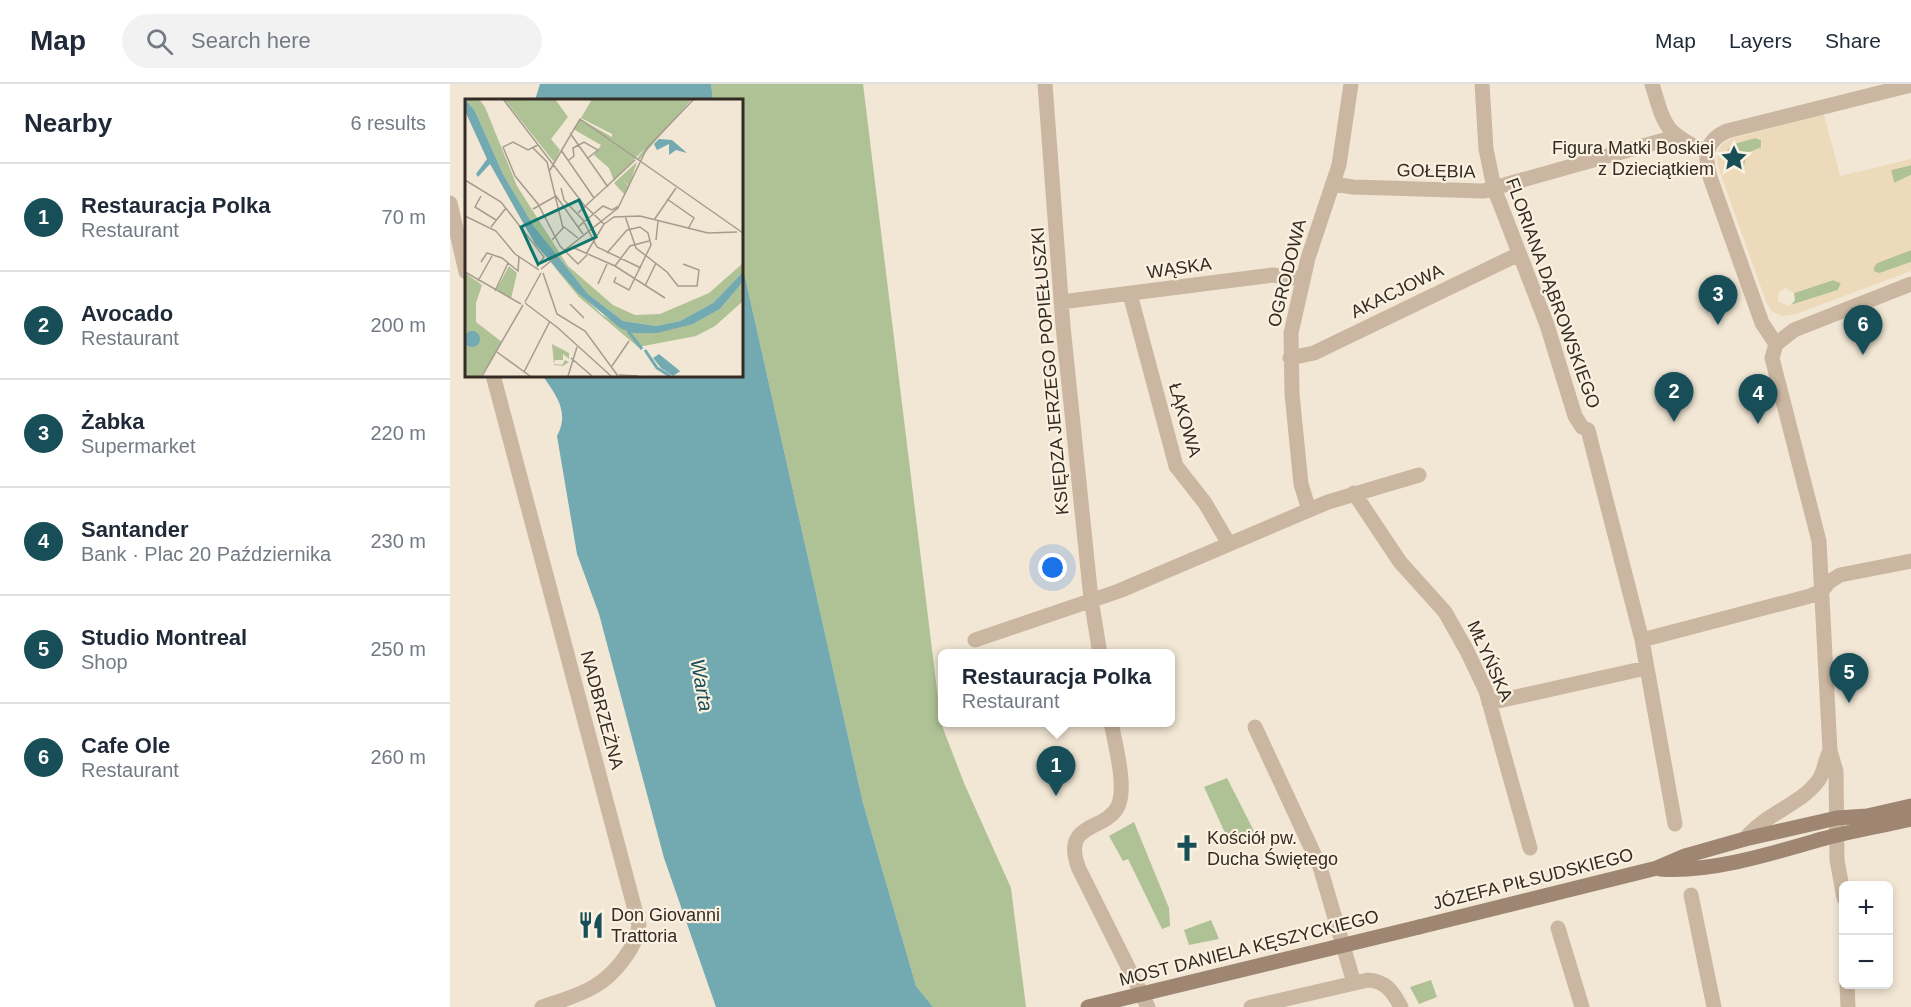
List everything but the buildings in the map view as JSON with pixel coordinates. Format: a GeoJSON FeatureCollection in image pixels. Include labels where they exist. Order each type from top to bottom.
{"type":"FeatureCollection","features":[{"type":"Feature","properties":{"kind":"street","name":"KSIĘDZA JERZEGO POPIEŁUSZKI"},"geometry":{"type":"LineString","coordinates":[[1045,84],[1061,302],[1091,599],[1099,649]]}},
{"type":"Feature","properties":{"kind":"street","name":"OGRODOWA"},"geometry":{"type":"LineString","coordinates":[[1309,510],[1301,484],[1290,358],[1293,319],[1302,279],[1341,156],[1352,84]]}},
{"type":"Feature","properties":{"kind":"street","name":"FLORIANA DĄBROWSKIEGO"},"geometry":{"type":"LineString","coordinates":[[1482,84],[1486,149],[1494,188],[1546,325],[1575,416],[1582,427],[1588,430],[1642,640],[1675,824]]}},
{"type":"Feature","properties":{"kind":"street"},"geometry":{"type":"LineString","coordinates":[[1652,84],[1663,121],[1675,137],[1706,152]]}},
{"type":"Feature","properties":{"kind":"street"},"geometry":{"type":"LineString","coordinates":[[1776,344],[1767,335],[1758,314],[1707,167],[1706,152],[1713,140],[1727,131],[1911,85]]}},
{"type":"Feature","properties":{"kind":"street","name":"GOŁĘBIA"},"geometry":{"type":"LineString","coordinates":[[1333,184],[1353,188],[1472,193],[1675,137]]}},
{"type":"Feature","properties":{"kind":"street"},"geometry":{"type":"LineString","coordinates":[[450,203],[465,268]]}},
{"type":"Feature","properties":{"kind":"street","name":"AKACJOWA"},"geometry":{"type":"LineString","coordinates":[[1290,358],[1314,353],[1519,254]]}},
{"type":"Feature","properties":{"kind":"street","name":"WĄSKA"},"geometry":{"type":"LineString","coordinates":[[1061,302],[1273,275],[1302,279]]}},
{"type":"Feature","properties":{"kind":"street"},"geometry":{"type":"LineString","coordinates":[[1840,881],[1836,860],[1836,771],[1830,751],[1819,541],[1772,366],[1776,344],[1794,330],[1911,284]]}},
{"type":"Feature","properties":{"kind":"street","name":"ŁĄKOWA"},"geometry":{"type":"LineString","coordinates":[[1130,294],[1176,466],[1205,502],[1228,544]]}},
{"type":"Feature","properties":{"kind":"street","name":"NADBRZEŻNA"},"geometry":{"type":"LineString","coordinates":[[493,376],[639,925],[637,937],[630,950],[600,983],[542,1007]]}},
{"type":"Feature","properties":{"kind":"street"},"geometry":{"type":"LineString","coordinates":[[975,640],[1119,591],[1354,493],[1419,475]]}},
{"type":"Feature","properties":{"kind":"street","name":"MŁYŃSKA"},"geometry":{"type":"LineString","coordinates":[[1354,493],[1400,561],[1451,621],[1474,665],[1489,703],[1530,848]]}},
{"type":"Feature","properties":{"kind":"street"},"geometry":{"type":"LineString","coordinates":[[1642,640],[1804,598],[1822,591],[1829,582],[1840,575],[1911,561]]}},
{"type":"Feature","properties":{"kind":"street"},"geometry":{"type":"LineString","coordinates":[[1489,703],[1646,668]]}},
{"type":"Feature","properties":{"kind":"street"},"geometry":{"type":"LineString","coordinates":[[1112,727],[1122,788],[1118,808],[1083,832],[1074,845],[1074,853],[1079,869],[1148,1007]]}},
{"type":"Feature","properties":{"kind":"street"},"geometry":{"type":"LineString","coordinates":[[1255,727],[1324,877],[1354,982]]}},
{"type":"Feature","properties":{"kind":"street"},"geometry":{"type":"LineString","coordinates":[[1745,839],[1761,822],[1815,785],[1823,773],[1830,751]]}},
{"type":"Feature","properties":{"kind":"street","name":"JÓZEFA PIŁSUDSKIEGO"},"geometry":{"type":"LineString","coordinates":[[1419,927],[1657,868],[1685,856],[1745,839],[1837,818],[1867,816],[1911,806]]}},
{"type":"Feature","properties":{"kind":"street","name":"JÓZEFA PIŁSUDSKIEGO"},"geometry":{"type":"LineString","coordinates":[[1657,868],[1679,869],[1713,865],[1797,848],[1911,819]]}},
{"type":"Feature","properties":{"kind":"street"},"geometry":{"type":"LineString","coordinates":[[1691,895],[1714,1007]]}},
{"type":"Feature","properties":{"kind":"street","name":"MOST DANIELA KĘSZYCKIEGO"},"geometry":{"type":"LineString","coordinates":[[1088,1007],[1419,927]]}},
{"type":"Feature","properties":{"kind":"street"},"geometry":{"type":"LineString","coordinates":[[1558,928],[1582,1007]]}},
{"type":"Feature","properties":{"kind":"street"},"geometry":{"type":"LineString","coordinates":[[1251,1007],[1368,980],[1383,983],[1401,1007]]}},
{"type":"Feature","properties":{"kind":"street"},"geometry":{"type":"LineString","coordinates":[[1847,989],[1848,1007]]}},
{"type":"Feature","properties":{"kind":"green space"},"geometry":{"type":"Polygon","coordinates":[[[711,84],[863,84],[938,698],[938,727],[943,727],[964,783],[1011,888],[1026,1007],[933,1007],[916,986],[863,803],[742,263],[742,99],[713,99],[711,84]]]}},
{"type":"Feature","properties":{"kind":"green space"},"geometry":{"type":"Polygon","coordinates":[[[1755,138],[1761,140],[1761,149],[1748,153],[1746,163],[1742,168],[1729,167],[1724,159],[1727,150],[1737,143],[1755,138]]]}},
{"type":"Feature","properties":{"kind":"green space"},"geometry":{"type":"Polygon","coordinates":[[[1911,165],[1911,175],[1894,183],[1891,170],[1911,165]]]}},
{"type":"Feature","properties":{"kind":"green space"},"geometry":{"type":"Polygon","coordinates":[[[1911,250],[1911,262],[1880,273],[1874,272],[1873,266],[1877,263],[1911,250]]]}},
{"type":"Feature","properties":{"kind":"green space"},"geometry":{"type":"Polygon","coordinates":[[[1833,280],[1841,283],[1838,290],[1791,305],[1795,300],[1794,293],[1833,280]]]}},
{"type":"Feature","properties":{"kind":"green space"},"geometry":{"type":"Polygon","coordinates":[[[1227,778],[1256,835],[1231,846],[1204,787],[1227,778]]]}},
{"type":"Feature","properties":{"kind":"green space"},"geometry":{"type":"Polygon","coordinates":[[[1134,822],[1169,908],[1170,926],[1162,929],[1128,859],[1123,861],[1109,836],[1134,822]]]}},
{"type":"Feature","properties":{"kind":"green space"},"geometry":{"type":"Polygon","coordinates":[[[1211,920],[1219,939],[1189,945],[1184,930],[1211,920]]]}},
{"type":"Feature","properties":{"kind":"green space"},"geometry":{"type":"Polygon","coordinates":[[[1431,980],[1437,997],[1419,1004],[1410,987],[1431,980]]]}},
{"type":"Feature","properties":{"kind":"shaded area"},"geometry":{"type":"Polygon","coordinates":[[[1824,114],[1840,176],[1911,159],[1911,165],[1891,170],[1894,183],[1911,175],[1911,250],[1877,263],[1873,269],[1876,273],[1880,273],[1911,262],[1911,271],[1796,314],[1782,316],[1771,311],[1718,166],[1717,154],[1721,145],[1730,139],[1824,114]],[[1755,138],[1737,143],[1727,150],[1724,156],[1728,166],[1735,169],[1744,166],[1747,153],[1762,147],[1761,140],[1755,138]],[[1833,280],[1794,293],[1785,288],[1778,293],[1778,301],[1788,306],[1838,290],[1841,283],[1833,280]]]}},
{"type":"Feature","properties":{"kind":"water"},"geometry":{"type":"Polygon","coordinates":[[[540,84],[711,84],[713,99],[535,99],[540,84]]]}},
{"type":"Feature","properties":{"kind":"water","name":"Warta"},"geometry":{"type":"Polygon","coordinates":[[[742,263],[863,803],[916,986],[933,1007],[716,1007],[664,858],[599,614],[577,554],[557,436],[561,427],[562,411],[543,376],[742,376],[742,263]]]}},
{"type":"Feature","properties":{"kind":"place","name":"Figura Matki Boskiej z Dzieciątkiem"},"geometry":{"type":"Point","coordinates":[1734,158]}},
{"type":"Feature","properties":{"kind":"place","name":"Żabka"},"geometry":{"type":"Point","coordinates":[1718,325]}},
{"type":"Feature","properties":{"kind":"place","name":"Cafe Ole"},"geometry":{"type":"Point","coordinates":[1863,355]}},
{"type":"Feature","properties":{"kind":"place","name":"Avocado"},"geometry":{"type":"Point","coordinates":[1674,422]}},
{"type":"Feature","properties":{"kind":"place","name":"Santander"},"geometry":{"type":"Point","coordinates":[1758,424]}},
{"type":"Feature","properties":{"kind":"place","name":"Studio Montreal"},"geometry":{"type":"Point","coordinates":[1849,703]}},
{"type":"Feature","properties":{"kind":"place","name":"Restauracja Polka"},"geometry":{"type":"Point","coordinates":[1056,796]}},
{"type":"Feature","properties":{"kind":"place","name":"Kościół pw. Ducha Świętego"},"geometry":{"type":"Point","coordinates":[1187,848]}},
{"type":"Feature","properties":{"kind":"place","name":"Don Giovanni Trattoria"},"geometry":{"type":"Point","coordinates":[591,925]}}]}
